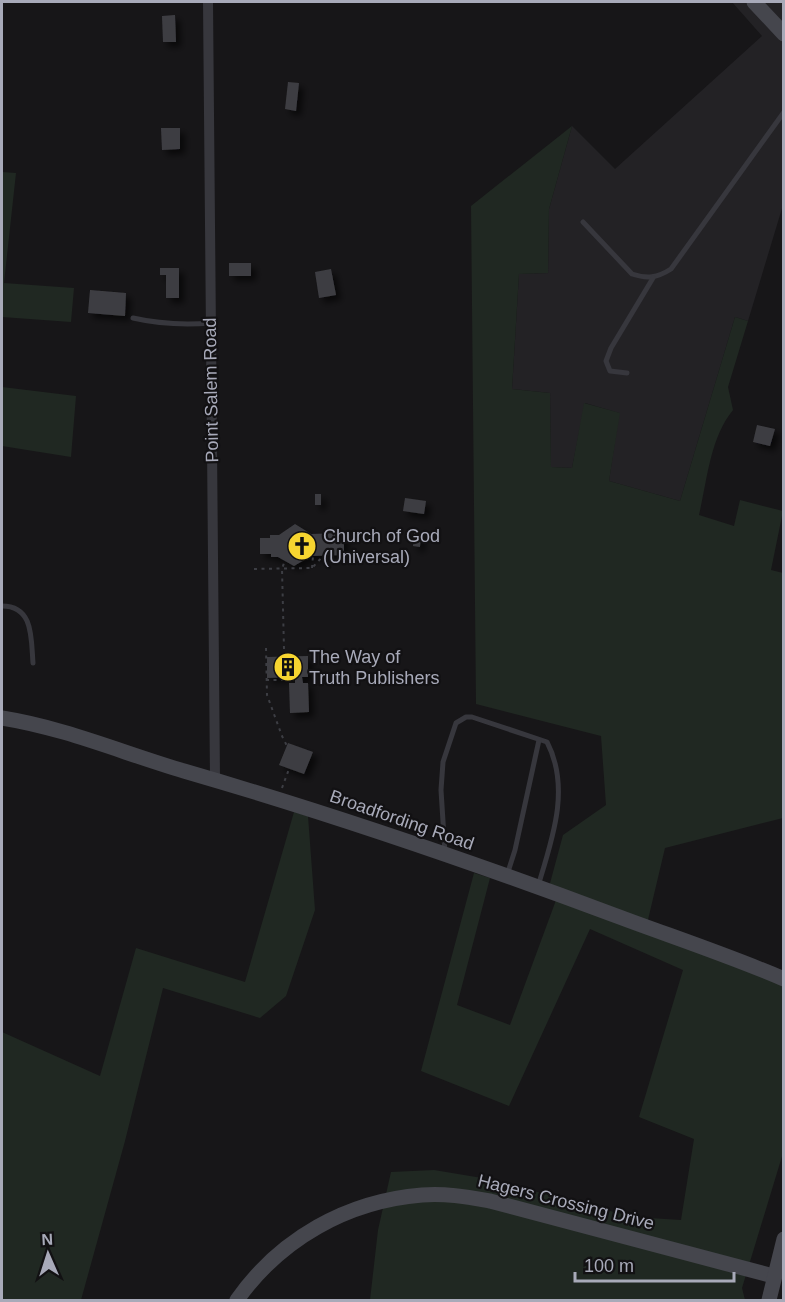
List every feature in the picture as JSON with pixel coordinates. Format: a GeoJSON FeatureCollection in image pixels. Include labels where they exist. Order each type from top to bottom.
{"type":"FeatureCollection","features":[{"type":"Feature","properties":{"kind":"street","name":"Point Salem Road"},"geometry":{"type":"LineString","coordinates":[[208,2],[215,779]]}},
{"type":"Feature","properties":{"kind":"street"},"geometry":{"type":"LineString","coordinates":[[754,2],[783,34]]}},
{"type":"Feature","properties":{"kind":"street","name":"Broadfording Road"},"geometry":{"type":"LineString","coordinates":[[2,718],[40,725],[87,738],[538,886],[783,979]]}},
{"type":"Feature","properties":{"kind":"street","name":"Hagers Crossing Drive"},"geometry":{"type":"LineString","coordinates":[[237,1300],[267,1264],[318,1225],[383,1200],[422,1195],[455,1195],[490,1201],[778,1278]]}},
{"type":"Feature","properties":{"kind":"street"},"geometry":{"type":"LineString","coordinates":[[769,1300],[778,1278],[783,1239]]}},
{"type":"Feature","properties":{"kind":"lane"},"geometry":{"type":"LineString","coordinates":[[583,222],[632,274],[653,278],[661,275],[670,269],[783,112]]}},
{"type":"Feature","properties":{"kind":"lane"},"geometry":{"type":"LineString","coordinates":[[627,373],[610,371],[606,361],[653,278]]}},
{"type":"Feature","properties":{"kind":"lane"},"geometry":{"type":"LineString","coordinates":[[133,318],[179,325],[211,323]]}},
{"type":"Feature","properties":{"kind":"lane"},"geometry":{"type":"LineString","coordinates":[[2,606],[16,608],[23,614],[30,634],[33,663]]}},
{"type":"Feature","properties":{"kind":"lane"},"geometry":{"type":"LineString","coordinates":[[445,855],[441,790],[443,762],[456,723],[466,717],[472,717],[547,742],[550,749],[560,796],[551,843],[538,886]]}},
{"type":"Feature","properties":{"kind":"lane"},"geometry":{"type":"LineString","coordinates":[[506,876],[515,850],[539,740]]}},
{"type":"Feature","properties":{"kind":"path"},"geometry":{"type":"LineString","coordinates":[[254,569],[312,568],[324,555]]}},
{"type":"Feature","properties":{"kind":"path"},"geometry":{"type":"LineString","coordinates":[[312,568],[313,556]]}},
{"type":"Feature","properties":{"kind":"path"},"geometry":{"type":"LineString","coordinates":[[284,648],[282,569],[285,560]]}},
{"type":"Feature","properties":{"kind":"path"},"geometry":{"type":"LineString","coordinates":[[266,648],[267,695],[278,728],[287,746]]}},
{"type":"Feature","properties":{"kind":"path"},"geometry":{"type":"LineString","coordinates":[[266,680],[294,680]]}},
{"type":"Feature","properties":{"kind":"path"},"geometry":{"type":"LineString","coordinates":[[277,799],[290,769]]}},
{"type":"Feature","properties":{"kind":"shaded area"},"geometry":{"type":"Polygon","coordinates":[[[732,2],[783,2],[783,205],[748,321],[735,317],[680,501],[609,481],[619,413],[585,403],[572,468],[551,467],[550,393],[512,389],[519,274],[548,273],[549,209],[572,126],[615,169],[762,36],[732,2]]]}},
{"type":"Feature","properties":{"kind":"shaded area"},"geometry":{"type":"Polygon","coordinates":[[[572,126],[549,209],[548,273],[519,274],[512,389],[550,393],[551,467],[572,468],[584,403],[620,413],[609,481],[680,501],[735,317],[748,321],[728,387],[733,410],[725,421],[714,447],[699,515],[734,526],[740,500],[783,511],[771,570],[783,573],[783,818],[665,848],[647,924],[783,977],[783,1153],[742,1288],[745,1300],[370,1300],[378,1230],[391,1172],[434,1170],[488,1179],[633,1217],[681,1220],[694,1139],[639,1117],[683,970],[590,929],[509,1106],[421,1071],[474,873],[490,878],[457,1005],[510,1025],[559,892],[549,887],[563,835],[606,805],[601,736],[476,704],[471,206],[572,126]]]}},
{"type":"Feature","properties":{"kind":"shaded area"},"geometry":{"type":"Polygon","coordinates":[[[2,172],[16,173],[4,283],[74,288],[71,322],[2,317],[2,172]]]}},
{"type":"Feature","properties":{"kind":"shaded area"},"geometry":{"type":"Polygon","coordinates":[[[2,387],[76,396],[71,457],[2,446],[2,387]]]}},
{"type":"Feature","properties":{"kind":"shaded area"},"geometry":{"type":"Polygon","coordinates":[[[294,812],[308,816],[315,910],[286,996],[260,1018],[163,988],[125,1141],[81,1300],[2,1300],[2,1032],[100,1076],[136,948],[245,982],[294,812]]]}},
{"type":"Feature","properties":{"kind":"building"},"geometry":{"type":"Polygon","coordinates":[[[175,15],[176,42],[163,42],[162,16],[175,15]]]}},
{"type":"Feature","properties":{"kind":"building"},"geometry":{"type":"Polygon","coordinates":[[[288,82],[299,83],[296,111],[285,109],[288,82]]]}},
{"type":"Feature","properties":{"kind":"building"},"geometry":{"type":"Polygon","coordinates":[[[161,128],[180,128],[180,149],[162,150],[161,128]]]}},
{"type":"Feature","properties":{"kind":"building"},"geometry":{"type":"Polygon","coordinates":[[[229,263],[251,263],[251,276],[229,276],[229,263]]]}},
{"type":"Feature","properties":{"kind":"building"},"geometry":{"type":"Polygon","coordinates":[[[160,268],[179,268],[179,298],[166,298],[166,275],[160,275],[160,268]]]}},
{"type":"Feature","properties":{"kind":"building"},"geometry":{"type":"Polygon","coordinates":[[[331,269],[336,295],[319,298],[315,272],[331,269]]]}},
{"type":"Feature","properties":{"kind":"building"},"geometry":{"type":"Polygon","coordinates":[[[90,290],[126,293],[125,316],[88,313],[90,290]]]}},
{"type":"Feature","properties":{"kind":"building"},"geometry":{"type":"Polygon","coordinates":[[[757,425],[775,429],[770,446],[753,442],[757,425]]]}},
{"type":"Feature","properties":{"kind":"building"},"geometry":{"type":"Polygon","coordinates":[[[315,494],[321,494],[321,505],[315,505],[315,494]]]}},
{"type":"Feature","properties":{"kind":"building"},"geometry":{"type":"Polygon","coordinates":[[[405,498],[426,501],[424,514],[403,511],[405,498]]]}},
{"type":"Feature","properties":{"kind":"building","name":"Church of God (Universal)"},"geometry":{"type":"Polygon","coordinates":[[[295,524],[311,534],[344,533],[344,555],[311,556],[294,566],[278,557],[271,557],[271,554],[260,554],[260,538],[279,535],[295,524]]]}},
{"type":"Feature","properties":{"kind":"building"},"geometry":{"type":"Polygon","coordinates":[[[414,533],[421,534],[420,547],[413,546],[414,533]]]}},
{"type":"Feature","properties":{"kind":"building"},"geometry":{"type":"Polygon","coordinates":[[[308,656],[308,677],[302,677],[303,683],[308,683],[309,712],[290,713],[289,683],[295,683],[295,677],[267,678],[267,657],[308,656]]]}},
{"type":"Feature","properties":{"kind":"building"},"geometry":{"type":"Polygon","coordinates":[[[288,743],[313,752],[304,774],[279,765],[288,743]]]}},
{"type":"Feature","properties":{"kind":"place","name":"Church of God (Universal)"},"geometry":{"type":"Point","coordinates":[302,546]}},
{"type":"Feature","properties":{"kind":"place","name":"The Way of Truth Publishers"},"geometry":{"type":"Point","coordinates":[288,667]}}]}
